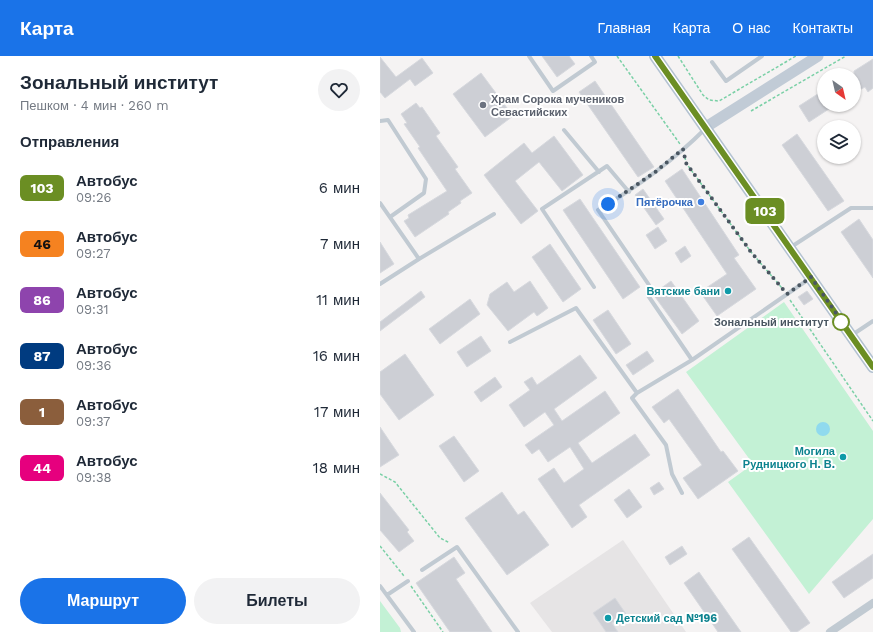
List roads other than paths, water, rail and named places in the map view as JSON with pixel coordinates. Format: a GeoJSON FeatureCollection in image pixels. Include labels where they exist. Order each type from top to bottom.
{"type":"FeatureCollection","features":[{"type":"Feature","properties":{"kind":"main road"},"geometry":{"type":"LineString","coordinates":[[655,56],[873,367]]}},
{"type":"Feature","properties":{"kind":"main road"},"geometry":{"type":"LineString","coordinates":[[706,127],[805,62],[818,56]]}},
{"type":"Feature","properties":{"kind":"street"},"geometry":{"type":"LineString","coordinates":[[830,632],[873,603]]}},
{"type":"Feature","properties":{"kind":"lane"},"geometry":{"type":"LineString","coordinates":[[529,56],[553,91],[595,62],[591,56]]}},
{"type":"Feature","properties":{"kind":"lane"},"geometry":{"type":"LineString","coordinates":[[712,62],[726,81],[762,56]]}},
{"type":"Feature","properties":{"kind":"lane"},"geometry":{"type":"LineString","coordinates":[[380,121],[388,120],[426,180],[424,193],[390,217]]}},
{"type":"Feature","properties":{"kind":"lane"},"geometry":{"type":"LineString","coordinates":[[692,360],[647,294],[649,285],[598,210],[628,192],[683,149],[706,127]]}},
{"type":"Feature","properties":{"kind":"lane"},"geometry":{"type":"LineString","coordinates":[[564,130],[599,172]]}},
{"type":"Feature","properties":{"kind":"lane"},"geometry":{"type":"LineString","coordinates":[[594,287],[542,209],[607,166],[628,192]]}},
{"type":"Feature","properties":{"kind":"lane"},"geometry":{"type":"LineString","coordinates":[[380,203],[419,259]]}},
{"type":"Feature","properties":{"kind":"lane"},"geometry":{"type":"LineString","coordinates":[[790,247],[851,208],[873,208]]}},
{"type":"Feature","properties":{"kind":"lane"},"geometry":{"type":"LineString","coordinates":[[380,284],[494,214]]}},
{"type":"Feature","properties":{"kind":"lane"},"geometry":{"type":"LineString","coordinates":[[682,493],[672,474],[666,445],[632,398],[637,393],[692,360],[811,277]]}},
{"type":"Feature","properties":{"kind":"lane"},"geometry":{"type":"LineString","coordinates":[[510,342],[576,308],[637,393]]}},
{"type":"Feature","properties":{"kind":"lane"},"geometry":{"type":"LineString","coordinates":[[851,336],[873,321]]}},
{"type":"Feature","properties":{"kind":"lane"},"geometry":{"type":"LineString","coordinates":[[422,570],[457,547],[518,632]]}},
{"type":"Feature","properties":{"kind":"lane"},"geometry":{"type":"LineString","coordinates":[[387,595],[408,581]]}},
{"type":"Feature","properties":{"kind":"lane"},"geometry":{"type":"LineString","coordinates":[[380,586],[414,632]]}},
{"type":"Feature","properties":{"kind":"water"},"geometry":{"type":"Polygon","coordinates":[[[820,422],[826,422],[830,426],[830,432],[826,436],[820,436],[816,432],[816,426],[820,422]]]}},
{"type":"Feature","properties":{"kind":"place","name":"Храм Сорока мучеников Севастийских"},"geometry":{"type":"Point","coordinates":[483,105]}},
{"type":"Feature","properties":{"kind":"place","name":"Пятёрочка"},"geometry":{"type":"Point","coordinates":[701,202]}},
{"type":"Feature","properties":{"kind":"place","name":"Вятские бани"},"geometry":{"type":"Point","coordinates":[728,291]}},
{"type":"Feature","properties":{"kind":"place","name":"Зональный институт"},"geometry":{"type":"Point","coordinates":[841,322]}},
{"type":"Feature","properties":{"kind":"place","name":"Могила Рудницкого Н. В."},"geometry":{"type":"Point","coordinates":[843,457]}},
{"type":"Feature","properties":{"kind":"place","name":"Детский сад №196"},"geometry":{"type":"Point","coordinates":[608,618]}}]}
